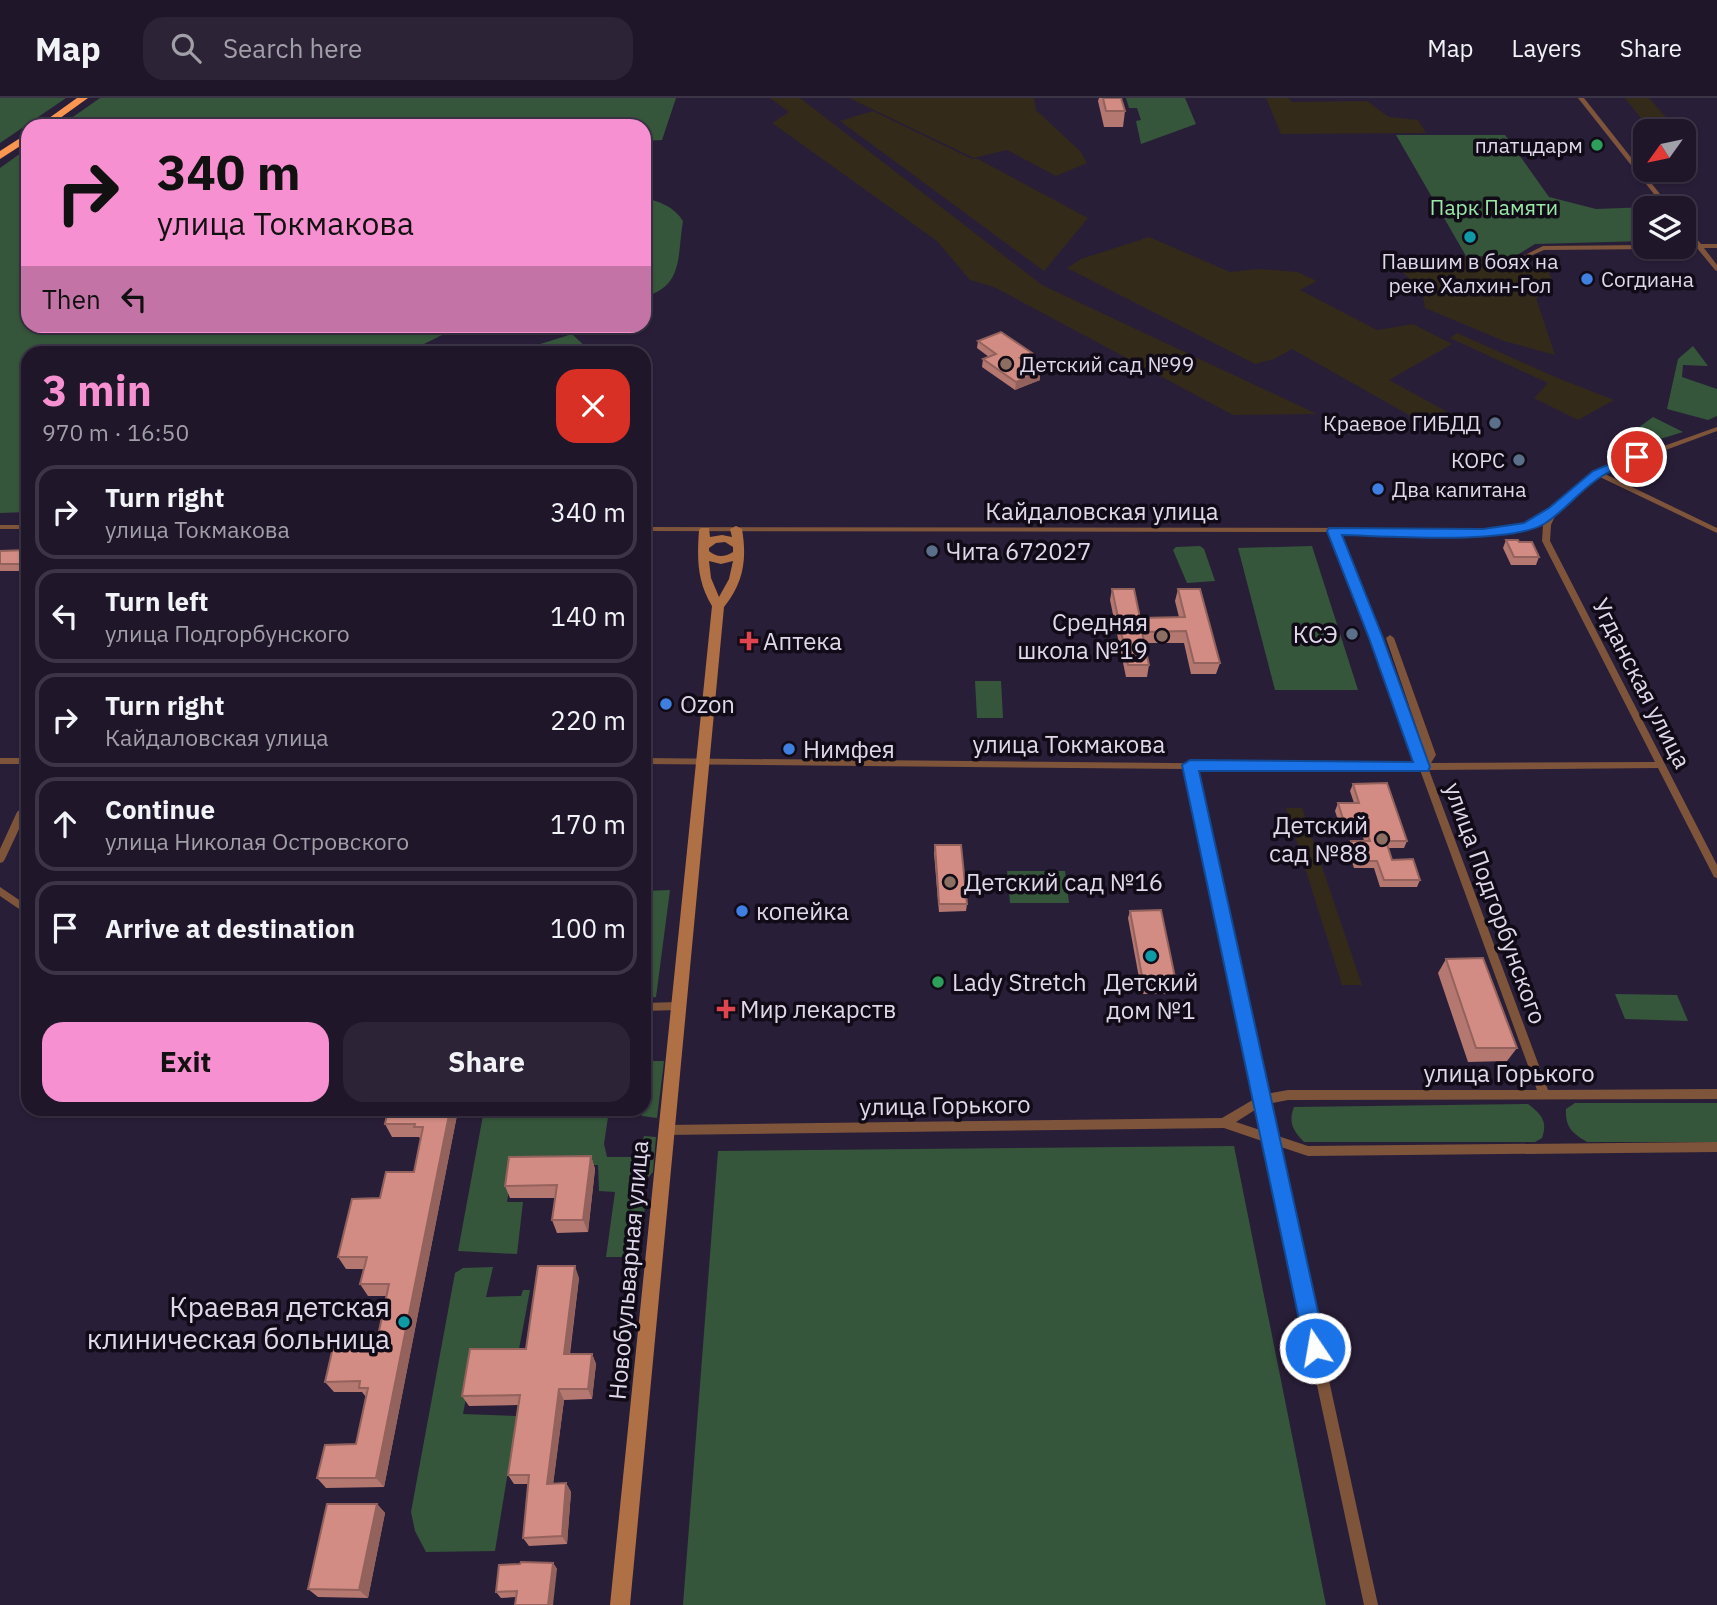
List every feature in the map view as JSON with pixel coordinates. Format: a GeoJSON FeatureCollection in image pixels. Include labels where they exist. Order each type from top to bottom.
{"type":"FeatureCollection","features":[{"type":"Feature","properties":{"kind":"highway"},"geometry":{"type":"LineString","coordinates":[[53,119],[83,98]]}},
{"type":"Feature","properties":{"kind":"highway"},"geometry":{"type":"LineString","coordinates":[[0,156],[21,141]]}},
{"type":"Feature","properties":{"kind":"street"},"geometry":{"type":"LineString","coordinates":[[1581,98],[1659,196]]}},
{"type":"Feature","properties":{"kind":"street"},"geometry":{"type":"LineString","coordinates":[[1696,242],[1717,270]]}},
{"type":"Feature","properties":{"kind":"street"},"geometry":{"type":"LineString","coordinates":[[1699,246],[1717,246]]}},
{"type":"Feature","properties":{"kind":"street"},"geometry":{"type":"LineString","coordinates":[[1526,256],[1543,248],[1633,247]]}},
{"type":"Feature","properties":{"kind":"street","name":"Кайдаловская улица"},"geometry":{"type":"LineString","coordinates":[[651,529],[1483,533],[1538,522],[1597,473],[1615,464],[1717,429]]}},
{"type":"Feature","properties":{"kind":"street"},"geometry":{"type":"LineString","coordinates":[[1597,473],[1717,531]]}},
{"type":"Feature","properties":{"kind":"street","name":"Угданская улица"},"geometry":{"type":"LineString","coordinates":[[1554,510],[1547,525],[1546,541],[1717,874]]}},
{"type":"Feature","properties":{"kind":"street"},"geometry":{"type":"LineString","coordinates":[[0,527],[21,527]]}},
{"type":"Feature","properties":{"kind":"street"},"geometry":{"type":"LineString","coordinates":[[705,530],[706,586],[718,606],[733,589],[739,549],[736,529]]}},
{"type":"Feature","properties":{"kind":"street","name":"улица Подгорбунского"},"geometry":{"type":"LineString","coordinates":[[1334,531],[1544,1094]]}},
{"type":"Feature","properties":{"kind":"street"},"geometry":{"type":"LineString","coordinates":[[704,549],[719,538],[732,540],[739,549]]}},
{"type":"Feature","properties":{"kind":"street"},"geometry":{"type":"LineString","coordinates":[[704,549],[711,559],[724,560],[739,549]]}},
{"type":"Feature","properties":{"kind":"street","name":"Новобульварная улица"},"geometry":{"type":"LineString","coordinates":[[620,1605],[718,606]]}},
{"type":"Feature","properties":{"kind":"street"},"geometry":{"type":"LineString","coordinates":[[1390,638],[1431,755],[1423,767]]}},
{"type":"Feature","properties":{"kind":"street"},"geometry":{"type":"LineString","coordinates":[[0,761],[21,761]]}},
{"type":"Feature","properties":{"kind":"street","name":"улица Токмакова"},"geometry":{"type":"LineString","coordinates":[[651,761],[1423,767],[1661,765]]}},
{"type":"Feature","properties":{"kind":"street"},"geometry":{"type":"LineString","coordinates":[[1190,765],[1371,1605]]}},
{"type":"Feature","properties":{"kind":"street"},"geometry":{"type":"LineString","coordinates":[[0,859],[21,814]]}},
{"type":"Feature","properties":{"kind":"street"},"geometry":{"type":"LineString","coordinates":[[0,891],[21,906]]}},
{"type":"Feature","properties":{"kind":"street"},"geometry":{"type":"LineString","coordinates":[[651,1007],[678,1006]]}},
{"type":"Feature","properties":{"kind":"street","name":"улица Горького"},"geometry":{"type":"LineString","coordinates":[[1224,1123],[1262,1100],[1288,1095],[1717,1094]]}},
{"type":"Feature","properties":{"kind":"street","name":"улица Горького"},"geometry":{"type":"LineString","coordinates":[[665,1130],[1224,1123],[1308,1151],[1717,1147]]}},
{"type":"Feature","properties":{"kind":"shaded area"},"geometry":{"type":"Polygon","coordinates":[[[770,98],[800,98],[1042,285],[1317,414],[1233,415],[994,287],[970,280],[937,241],[772,123],[789,112],[770,98]]]}},
{"type":"Feature","properties":{"kind":"shaded area"},"geometry":{"type":"Polygon","coordinates":[[[849,98],[1034,98],[1036,110],[1081,152],[1087,163],[1056,176],[1007,150],[974,158],[849,98]]]}},
{"type":"Feature","properties":{"kind":"shaded area"},"geometry":{"type":"Polygon","coordinates":[[[1266,98],[1288,98],[1292,102],[1367,101],[1389,117],[1418,120],[1426,133],[1281,134],[1266,98]]]}},
{"type":"Feature","properties":{"kind":"shaded area"},"geometry":{"type":"Polygon","coordinates":[[[1625,98],[1649,98],[1667,119],[1642,119],[1625,98]]]}},
{"type":"Feature","properties":{"kind":"shaded area"},"geometry":{"type":"Polygon","coordinates":[[[873,111],[972,159],[978,159],[1088,218],[1044,271],[840,121],[873,111]]]}},
{"type":"Feature","properties":{"kind":"shaded area"},"geometry":{"type":"Polygon","coordinates":[[[1149,237],[1230,272],[1259,269],[1297,272],[1317,281],[1300,290],[1377,330],[1413,324],[1452,344],[1389,380],[1462,420],[1441,433],[1292,349],[1274,359],[1255,364],[1067,268],[1081,259],[1149,237]]]}},
{"type":"Feature","properties":{"kind":"shaded area"},"geometry":{"type":"Polygon","coordinates":[[[1406,257],[1515,257],[1525,267],[1547,268],[1554,284],[1536,298],[1555,355],[1504,341],[1425,308],[1422,290],[1398,268],[1406,257]]]}},
{"type":"Feature","properties":{"kind":"shaded area"},"geometry":{"type":"Polygon","coordinates":[[[1457,333],[1614,400],[1578,420],[1534,398],[1548,383],[1450,338],[1457,333]]]}},
{"type":"Feature","properties":{"kind":"shaded area"},"geometry":{"type":"Polygon","coordinates":[[[1286,808],[1302,808],[1362,985],[1342,985],[1286,808]]]}},
{"type":"Feature","properties":{"kind":"green space"},"geometry":{"type":"Polygon","coordinates":[[[0,98],[66,98],[35,119],[21,119],[21,129],[0,143],[0,98]]]}},
{"type":"Feature","properties":{"kind":"green space"},"geometry":{"type":"Polygon","coordinates":[[[100,98],[676,98],[662,140],[651,141],[651,119],[70,119],[100,98]]]}},
{"type":"Feature","properties":{"kind":"green space"},"geometry":{"type":"Polygon","coordinates":[[[1126,98],[1185,98],[1196,124],[1141,144],[1136,121],[1141,120],[1137,108],[1129,108],[1126,98]]]}},
{"type":"Feature","properties":{"kind":"green space","name":"Парк Памяти"},"geometry":{"type":"Polygon","coordinates":[[[1396,135],[1505,135],[1549,197],[1596,209],[1633,208],[1633,241],[1535,244],[1514,257],[1466,256],[1396,135]]]}},
{"type":"Feature","properties":{"kind":"green space"},"geometry":{"type":"Polygon","coordinates":[[[21,153],[21,333],[446,333],[420,346],[21,346],[21,512],[0,513],[0,168],[21,153]]]}},
{"type":"Feature","properties":{"kind":"green space"},"geometry":{"type":"Polygon","coordinates":[[[651,200],[666,205],[683,221],[676,268],[666,285],[651,294],[651,200]]]}},
{"type":"Feature","properties":{"kind":"green space"},"geometry":{"type":"Polygon","coordinates":[[[572,334],[585,346],[534,346],[572,334]]]}},
{"type":"Feature","properties":{"kind":"green space"},"geometry":{"type":"Polygon","coordinates":[[[1693,346],[1708,366],[1683,365],[1682,377],[1717,389],[1717,416],[1708,420],[1667,409],[1678,359],[1693,346]]]}},
{"type":"Feature","properties":{"kind":"green space"},"geometry":{"type":"Polygon","coordinates":[[[1653,417],[1683,432],[1634,447],[1620,441],[1653,417]]]}},
{"type":"Feature","properties":{"kind":"green space"},"geometry":{"type":"Polygon","coordinates":[[[1200,546],[1204,549],[1215,581],[1187,583],[1173,550],[1176,547],[1200,546]]]}},
{"type":"Feature","properties":{"kind":"green space"},"geometry":{"type":"Polygon","coordinates":[[[1312,546],[1358,690],[1275,690],[1238,548],[1312,546]]]}},
{"type":"Feature","properties":{"kind":"green space"},"geometry":{"type":"Polygon","coordinates":[[[975,681],[1001,681],[1003,718],[977,718],[975,681]]]}},
{"type":"Feature","properties":{"kind":"green space"},"geometry":{"type":"Polygon","coordinates":[[[1007,871],[1065,871],[1069,903],[1010,903],[1007,871]]]}},
{"type":"Feature","properties":{"kind":"green space"},"geometry":{"type":"Polygon","coordinates":[[[670,890],[656,997],[651,997],[651,891],[670,890]]]}},
{"type":"Feature","properties":{"kind":"green space"},"geometry":{"type":"Polygon","coordinates":[[[1615,994],[1677,995],[1688,1021],[1625,1019],[1615,994]]]}},
{"type":"Feature","properties":{"kind":"green space"},"geometry":{"type":"Polygon","coordinates":[[[651,1061],[664,1061],[657,1118],[642,1116],[651,1116],[651,1061]]]}},
{"type":"Feature","properties":{"kind":"green space"},"geometry":{"type":"Polygon","coordinates":[[[1575,1103],[1717,1103],[1717,1142],[1587,1142],[1568,1125],[1566,1109],[1575,1103]]]}},
{"type":"Feature","properties":{"kind":"green space"},"geometry":{"type":"Polygon","coordinates":[[[1528,1104],[1544,1122],[1542,1138],[1535,1142],[1304,1142],[1294,1130],[1292,1122],[1294,1107],[1528,1104]]]}},
{"type":"Feature","properties":{"kind":"green space"},"geometry":{"type":"Polygon","coordinates":[[[483,1116],[608,1116],[604,1144],[607,1157],[638,1157],[644,1136],[656,1137],[653,1172],[647,1179],[642,1241],[622,1257],[606,1257],[615,1192],[599,1191],[598,1165],[513,1168],[507,1202],[523,1202],[517,1254],[458,1251],[483,1116]]]}},
{"type":"Feature","properties":{"kind":"green space"},"geometry":{"type":"Polygon","coordinates":[[[1234,1146],[1326,1605],[683,1605],[718,1151],[1234,1146]]]}},
{"type":"Feature","properties":{"kind":"green space"},"geometry":{"type":"Polygon","coordinates":[[[493,1267],[486,1297],[521,1296],[523,1290],[530,1290],[519,1349],[475,1350],[463,1414],[517,1416],[495,1551],[426,1552],[415,1531],[411,1512],[455,1273],[463,1268],[493,1267]]]}},
{"type":"Feature","properties":{"kind":"building"},"geometry":{"type":"Polygon","coordinates":[[[1103,98],[1121,98],[1125,111],[1106,111],[1103,98]]]}},
{"type":"Feature","properties":{"kind":"building"},"geometry":{"type":"Polygon","coordinates":[[[1001,332],[1032,353],[1020,358],[1040,372],[1016,382],[983,359],[996,354],[978,341],[1001,332]]]}},
{"type":"Feature","properties":{"kind":"building"},"geometry":{"type":"Polygon","coordinates":[[[1506,540],[1532,542],[1539,557],[1514,557],[1506,540]]]}},
{"type":"Feature","properties":{"kind":"building"},"geometry":{"type":"Polygon","coordinates":[[[21,550],[21,564],[0,564],[0,551],[21,550]]]}},
{"type":"Feature","properties":{"kind":"building","name":"Средняя школа №19"},"geometry":{"type":"Polygon","coordinates":[[[1112,589],[1134,589],[1140,618],[1185,617],[1178,589],[1200,589],[1220,663],[1194,663],[1186,631],[1142,632],[1149,665],[1128,665],[1112,589]]]}},
{"type":"Feature","properties":{"kind":"building","name":"Детский сад №88"},"geometry":{"type":"Polygon","coordinates":[[[1387,783],[1407,841],[1386,841],[1392,860],[1413,859],[1420,880],[1384,880],[1377,861],[1357,861],[1351,841],[1370,841],[1364,822],[1344,822],[1338,803],[1359,803],[1353,784],[1387,783]]]}},
{"type":"Feature","properties":{"kind":"building","name":"Детский сад №16"},"geometry":{"type":"Polygon","coordinates":[[[935,845],[961,845],[967,904],[939,904],[935,845]]]}},
{"type":"Feature","properties":{"kind":"building","name":"Детский дом №1"},"geometry":{"type":"Polygon","coordinates":[[[1161,910],[1177,987],[1144,987],[1130,911],[1161,910]]]}},
{"type":"Feature","properties":{"kind":"building"},"geometry":{"type":"Polygon","coordinates":[[[1483,958],[1517,1048],[1476,1048],[1446,959],[1483,958]]]}},
{"type":"Feature","properties":{"kind":"building","name":"Краевая детская клиническая больница"},"geometry":{"type":"Polygon","coordinates":[[[387,1116],[449,1116],[376,1478],[317,1478],[325,1445],[356,1444],[368,1388],[359,1388],[360,1381],[325,1382],[334,1343],[368,1343],[370,1336],[378,1336],[389,1284],[360,1284],[367,1257],[338,1257],[352,1199],[380,1198],[386,1172],[414,1172],[423,1127],[414,1127],[415,1124],[385,1124],[387,1116]]]}},
{"type":"Feature","properties":{"kind":"building"},"geometry":{"type":"Polygon","coordinates":[[[591,1156],[583,1220],[552,1220],[557,1185],[505,1186],[509,1157],[591,1156]]]}},
{"type":"Feature","properties":{"kind":"building"},"geometry":{"type":"Polygon","coordinates":[[[538,1266],[575,1266],[564,1354],[592,1354],[588,1389],[559,1389],[547,1484],[566,1483],[562,1536],[523,1538],[529,1475],[508,1475],[520,1395],[462,1396],[470,1349],[526,1349],[538,1266]]]}},
{"type":"Feature","properties":{"kind":"building"},"geometry":{"type":"Polygon","coordinates":[[[327,1504],[377,1504],[359,1590],[308,1589],[327,1504]]]}},
{"type":"Feature","properties":{"kind":"building"},"geometry":{"type":"Polygon","coordinates":[[[521,1562],[553,1563],[548,1605],[515,1605],[517,1591],[496,1592],[499,1565],[521,1562]]]}},
{"type":"Feature","properties":{"kind":"place","name":"платцдарм"},"geometry":{"type":"Point","coordinates":[1597,145]}},
{"type":"Feature","properties":{"kind":"place","name":"Павшим в боях на реке Халхин-Гол"},"geometry":{"type":"Point","coordinates":[1470,237]}},
{"type":"Feature","properties":{"kind":"place","name":"Согдиана"},"geometry":{"type":"Point","coordinates":[1587,279]}},
{"type":"Feature","properties":{"kind":"place","name":"Детский сад №99"},"geometry":{"type":"Point","coordinates":[1006,364]}},
{"type":"Feature","properties":{"kind":"place","name":"Краевое ГИБДД"},"geometry":{"type":"Point","coordinates":[1495,423]}},
{"type":"Feature","properties":{"kind":"place","name":"КОРС"},"geometry":{"type":"Point","coordinates":[1519,460]}},
{"type":"Feature","properties":{"kind":"place","name":"Два капитана"},"geometry":{"type":"Point","coordinates":[1378,489]}},
{"type":"Feature","properties":{"kind":"place","name":"Чита 672027"},"geometry":{"type":"Point","coordinates":[932,551]}},
{"type":"Feature","properties":{"kind":"place","name":"КСЭ"},"geometry":{"type":"Point","coordinates":[1352,634]}},
{"type":"Feature","properties":{"kind":"place","name":"Средняя школа №19"},"geometry":{"type":"Point","coordinates":[1162,636]}},
{"type":"Feature","properties":{"kind":"place","name":"Аптека"},"geometry":{"type":"Point","coordinates":[749,641]}},
{"type":"Feature","properties":{"kind":"place","name":"Ozon"},"geometry":{"type":"Point","coordinates":[666,704]}},
{"type":"Feature","properties":{"kind":"place","name":"Нимфея"},"geometry":{"type":"Point","coordinates":[789,749]}},
{"type":"Feature","properties":{"kind":"place","name":"Детский сад №88"},"geometry":{"type":"Point","coordinates":[1382,839]}},
{"type":"Feature","properties":{"kind":"place","name":"Детский сад №16"},"geometry":{"type":"Point","coordinates":[950,882]}},
{"type":"Feature","properties":{"kind":"place","name":"копейка"},"geometry":{"type":"Point","coordinates":[742,911]}},
{"type":"Feature","properties":{"kind":"place","name":"Детский дом №1"},"geometry":{"type":"Point","coordinates":[1151,956]}},
{"type":"Feature","properties":{"kind":"place","name":"Lady Stretch"},"geometry":{"type":"Point","coordinates":[938,982]}},
{"type":"Feature","properties":{"kind":"place","name":"Мир лекарств"},"geometry":{"type":"Point","coordinates":[726,1009]}},
{"type":"Feature","properties":{"kind":"place","name":"Краевая детская клиническая больница"},"geometry":{"type":"Point","coordinates":[404,1322]}},
{"type":"Feature","properties":{"kind":"route"},"geometry":{"type":"LineString","coordinates":[[1315,1348],[1190,765],[1423,767],[1334,531],[1483,533],[1526,526],[1538,522],[1597,473],[1637,457]]}}]}
